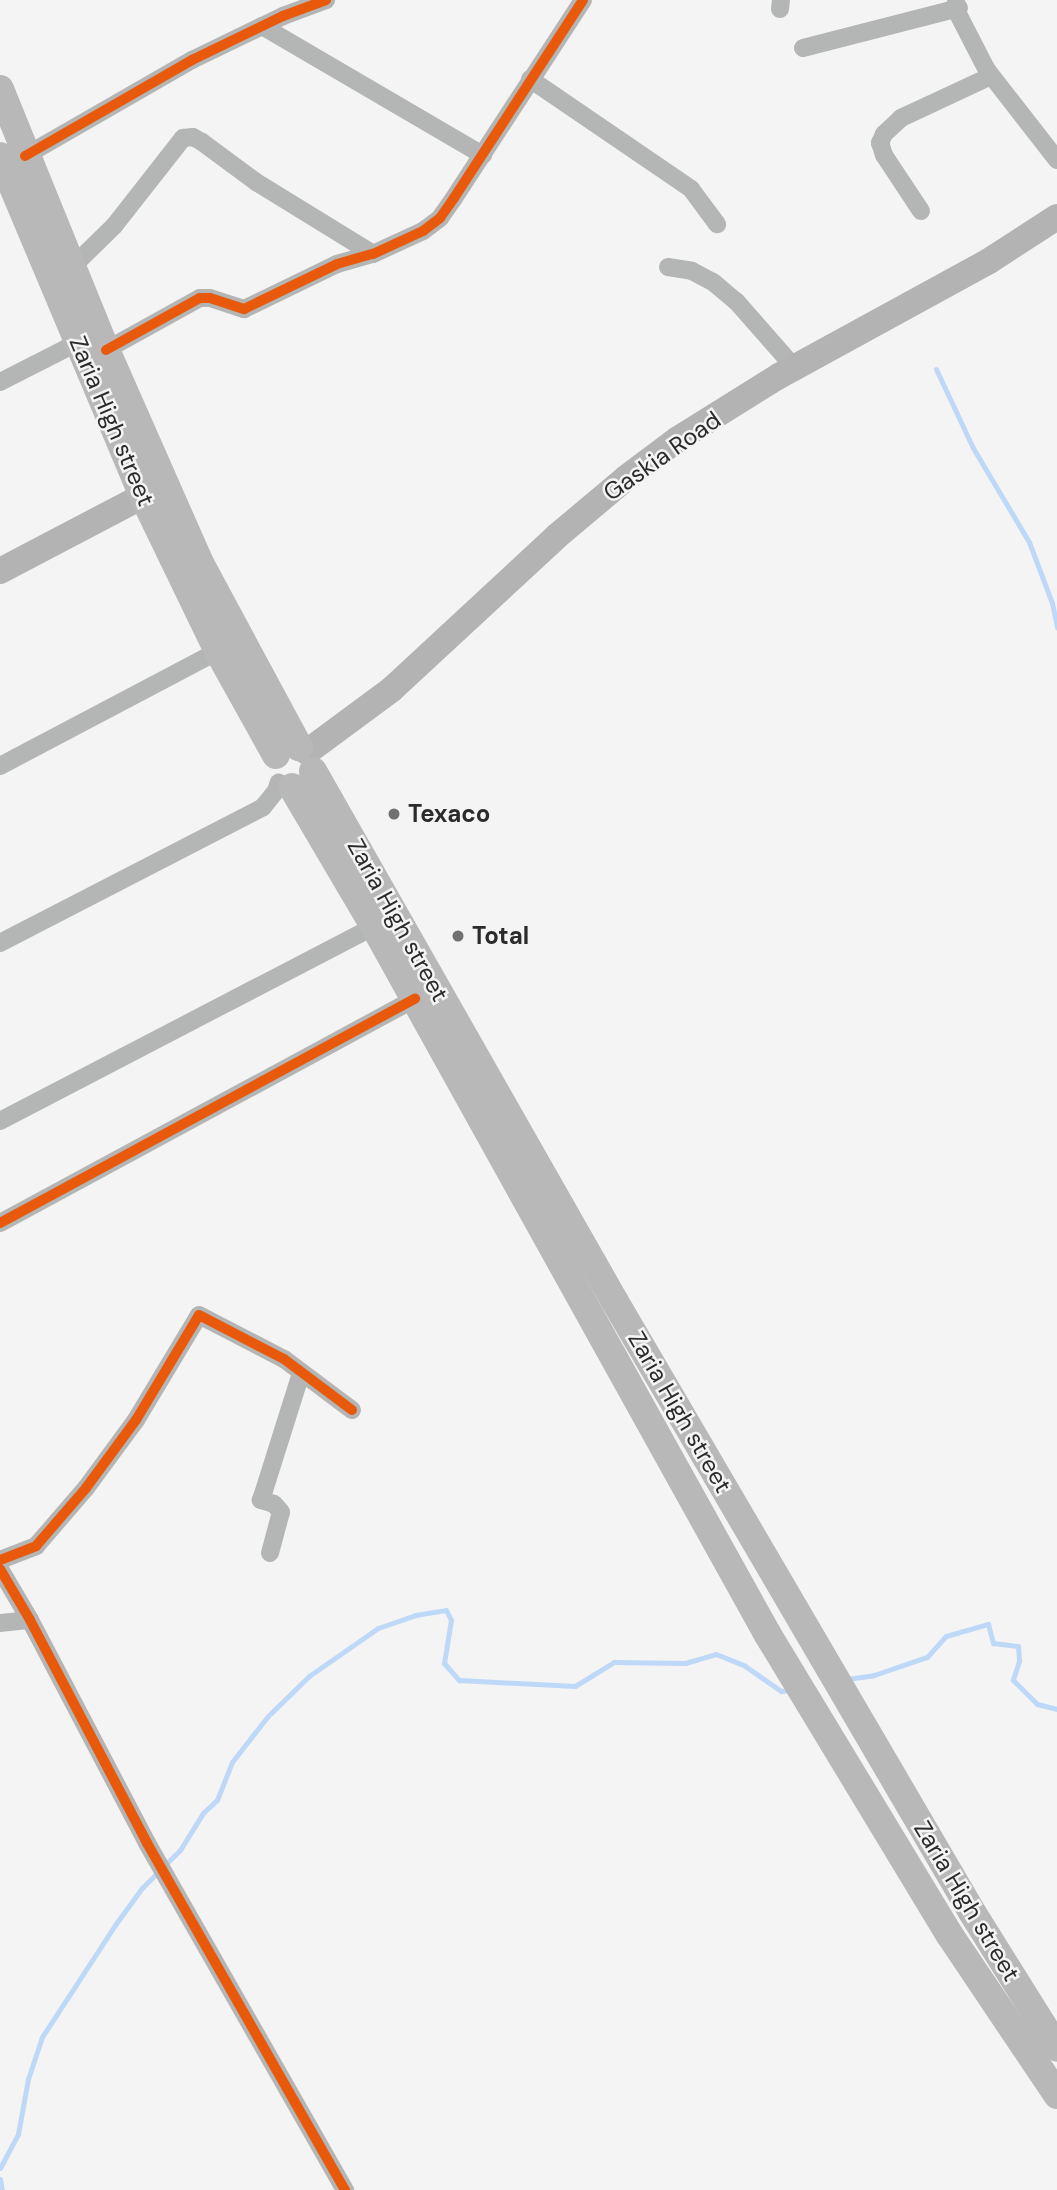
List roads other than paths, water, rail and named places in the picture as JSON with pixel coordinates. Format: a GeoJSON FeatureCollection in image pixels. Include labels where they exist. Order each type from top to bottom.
{"type":"FeatureCollection","features":[{"type":"Feature","properties":{"kind":"main road","name":"Zaria High street"},"geometry":{"type":"LineString","coordinates":[[0,89],[9,170],[143,496],[218,651],[294,766],[614,1300],[972,1912],[1057,2048]]}},
{"type":"Feature","properties":{"kind":"main road","name":"Zaria High street"},"geometry":{"type":"LineString","coordinates":[[9,170],[72,267],[201,565],[294,766],[374,926],[768,1635],[949,1934],[1057,2095]]}},
{"type":"Feature","properties":{"kind":"main road","name":"Gaskia Road"},"geometry":{"type":"LineString","coordinates":[[294,766],[392,689],[527,563],[626,478],[678,439],[794,368],[989,261],[1055,221]]}},
{"type":"Feature","properties":{"kind":"main road"},"geometry":{"type":"LineString","coordinates":[[0,571],[143,496]]}},
{"type":"Feature","properties":{"kind":"street"},"geometry":{"type":"LineString","coordinates":[[9,170],[192,60],[262,26],[326,0]]}},
{"type":"Feature","properties":{"kind":"street"},"geometry":{"type":"LineString","coordinates":[[106,350],[200,298],[210,298],[244,309],[337,264],[403,242],[440,218],[583,0]]}},
{"type":"Feature","properties":{"kind":"street"},"geometry":{"type":"LineString","coordinates":[[803,48],[957,4],[957,12],[972,46],[991,76],[1057,160]]}},
{"type":"Feature","properties":{"kind":"street"},"geometry":{"type":"LineString","coordinates":[[262,26],[483,155]]}},
{"type":"Feature","properties":{"kind":"street"},"geometry":{"type":"LineString","coordinates":[[921,211],[884,155],[880,142],[884,134],[901,118],[991,76]]}},
{"type":"Feature","properties":{"kind":"street"},"geometry":{"type":"LineString","coordinates":[[530,79],[691,189],[717,224]]}},
{"type":"Feature","properties":{"kind":"street"},"geometry":{"type":"LineString","coordinates":[[72,267],[114,226],[183,138],[202,142],[246,176],[373,254]]}},
{"type":"Feature","properties":{"kind":"street"},"geometry":{"type":"LineString","coordinates":[[668,267],[692,271],[713,282],[736,301],[794,368]]}},
{"type":"Feature","properties":{"kind":"street"},"geometry":{"type":"LineString","coordinates":[[0,382],[78,343]]}},
{"type":"Feature","properties":{"kind":"street"},"geometry":{"type":"LineString","coordinates":[[0,766],[218,651]]}},
{"type":"Feature","properties":{"kind":"street"},"geometry":{"type":"LineString","coordinates":[[0,943],[263,807],[294,766]]}},
{"type":"Feature","properties":{"kind":"street"},"geometry":{"type":"LineString","coordinates":[[0,1121],[374,926]]}},
{"type":"Feature","properties":{"kind":"street"},"geometry":{"type":"LineString","coordinates":[[0,1223],[415,999]]}},
{"type":"Feature","properties":{"kind":"street"},"geometry":{"type":"LineString","coordinates":[[0,1560],[36,1546],[86,1488],[136,1420],[199,1315],[284,1359],[352,1410]]}},
{"type":"Feature","properties":{"kind":"street"},"geometry":{"type":"LineString","coordinates":[[270,1553],[281,1512],[274,1504],[261,1500],[301,1373]]}},
{"type":"Feature","properties":{"kind":"street"},"geometry":{"type":"LineString","coordinates":[[0,1569],[30,1620],[147,1843],[345,2190]]}},
{"type":"Feature","properties":{"kind":"street"},"geometry":{"type":"LineString","coordinates":[[0,1623],[30,1620]]}},
{"type":"Feature","properties":{"kind":"waterway"},"geometry":{"type":"LineString","coordinates":[[936,369],[973,448],[1029,542],[1052,603],[1057,627]]}},
{"type":"Feature","properties":{"kind":"waterway"},"geometry":{"type":"LineString","coordinates":[[0,2168],[18,2134],[28,2079],[42,2037],[115,1925],[142,1888],[180,1850],[203,1813],[217,1800],[232,1762],[268,1716],[309,1676],[378,1628],[415,1615],[446,1610],[451,1620],[444,1663],[459,1680],[575,1686],[614,1662],[685,1663],[716,1654],[745,1666],[781,1691],[789,1690]]}},
{"type":"Feature","properties":{"kind":"waterway"},"geometry":{"type":"LineString","coordinates":[[847,1679],[874,1675],[927,1657],[946,1636],[988,1624],[993,1643],[1018,1646],[1019,1661],[1013,1680],[1037,1704],[1057,1709]]}},
{"type":"Feature","properties":{"kind":"waterway"},"geometry":{"type":"LineString","coordinates":[[0,2179],[2,2190]]}},
{"type":"Feature","properties":{"kind":"place","name":"Texaco"},"geometry":{"type":"Point","coordinates":[394,814]}},
{"type":"Feature","properties":{"kind":"place","name":"Total"},"geometry":{"type":"Point","coordinates":[458,936]}}]}
